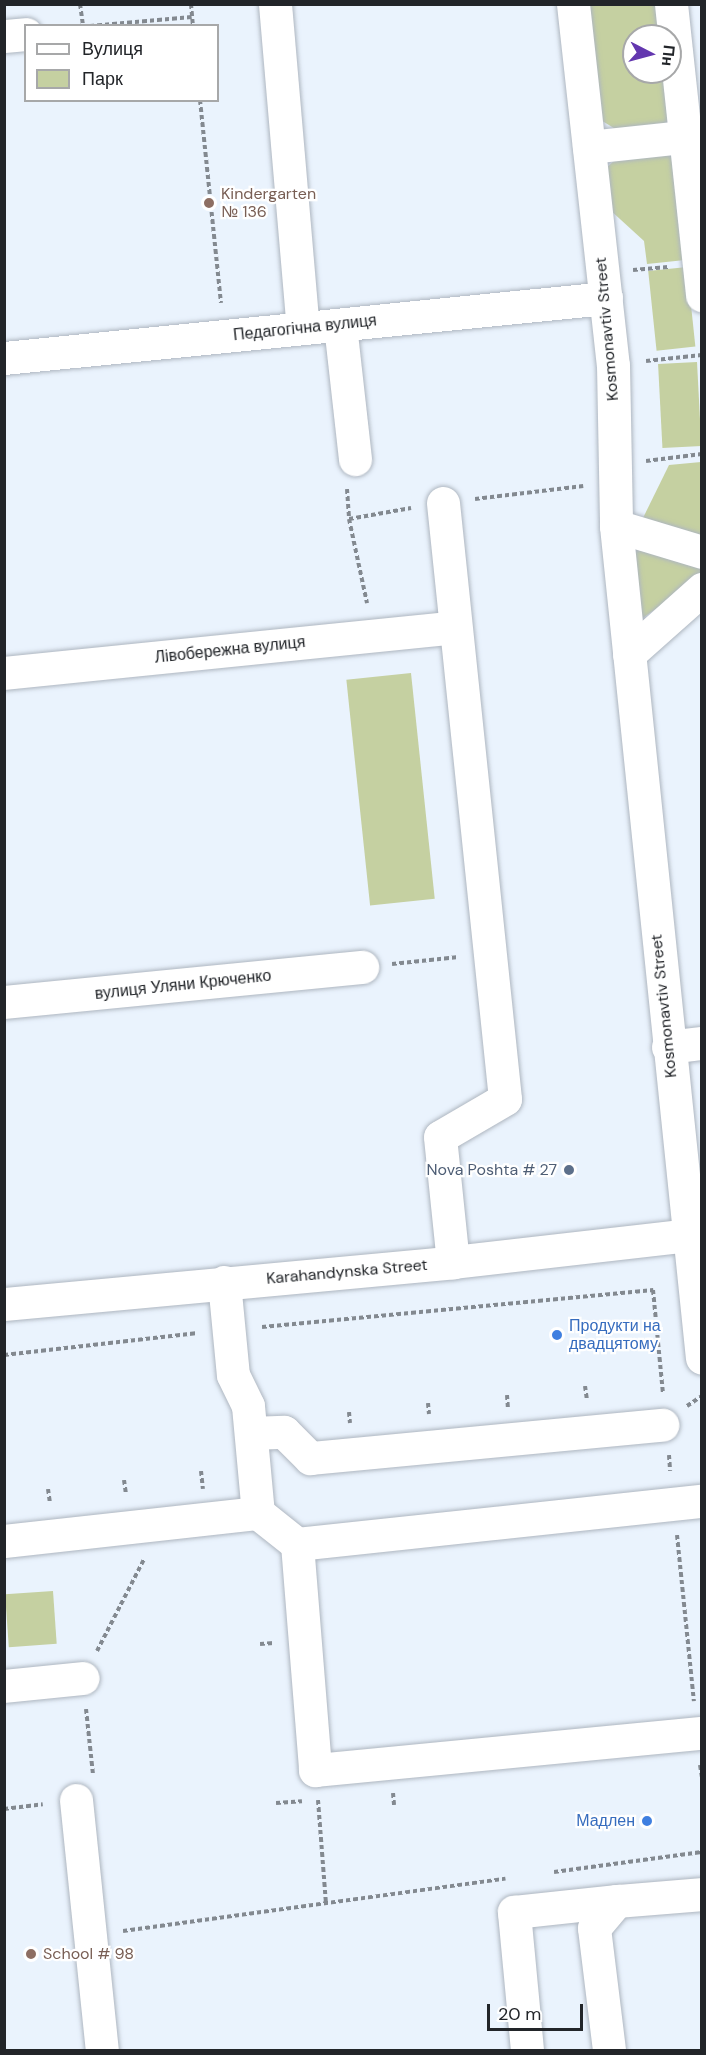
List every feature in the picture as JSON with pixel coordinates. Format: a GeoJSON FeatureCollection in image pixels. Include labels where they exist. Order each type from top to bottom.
{"type":"FeatureCollection","features":[{"type":"Feature","properties":{"kind":"street"},"geometry":{"type":"LineString","coordinates":[[275,4],[303,328]]}},
{"type":"Feature","properties":{"kind":"street","name":"Kosmonavtiv Street"},"geometry":{"type":"LineString","coordinates":[[573,4],[613,365],[615,526],[702,1358]]}},
{"type":"Feature","properties":{"kind":"street"},"geometry":{"type":"LineString","coordinates":[[671,4],[693,136],[700,279]]}},
{"type":"Feature","properties":{"kind":"street"},"geometry":{"type":"LineString","coordinates":[[4,36],[24,34]]}},
{"type":"Feature","properties":{"kind":"street"},"geometry":{"type":"LineString","coordinates":[[589,147],[693,136]]}},
{"type":"Feature","properties":{"kind":"street","name":"Педагогічна вулиця"},"geometry":{"type":"LineString","coordinates":[[4,358],[340,325],[605,286]]}},
{"type":"Feature","properties":{"kind":"street"},"geometry":{"type":"LineString","coordinates":[[340,325],[355,459]]}},
{"type":"Feature","properties":{"kind":"street"},"geometry":{"type":"LineString","coordinates":[[443,503],[504,1099],[440,1137],[453,1262]]}},
{"type":"Feature","properties":{"kind":"street"},"geometry":{"type":"LineString","coordinates":[[615,526],[702,552]]}},
{"type":"Feature","properties":{"kind":"street"},"geometry":{"type":"LineString","coordinates":[[629,654],[702,589]]}},
{"type":"Feature","properties":{"kind":"street","name":"Лівобережна вулиця"},"geometry":{"type":"LineString","coordinates":[[4,673],[455,627]]}},
{"type":"Feature","properties":{"kind":"street","name":"вулиця Уляни Крюченко"},"geometry":{"type":"LineString","coordinates":[[4,1002],[362,967]]}},
{"type":"Feature","properties":{"kind":"street"},"geometry":{"type":"LineString","coordinates":[[668,1047],[702,1043]]}},
{"type":"Feature","properties":{"kind":"street","name":"Karahandynska Street"},"geometry":{"type":"LineString","coordinates":[[4,1304],[453,1262],[688,1235]]}},
{"type":"Feature","properties":{"kind":"street"},"geometry":{"type":"LineString","coordinates":[[224,1282],[233,1375],[248,1406],[258,1513]]}},
{"type":"Feature","properties":{"kind":"street"},"geometry":{"type":"LineString","coordinates":[[251,1433],[285,1432],[310,1458],[662,1425]]}},
{"type":"Feature","properties":{"kind":"street"},"geometry":{"type":"LineString","coordinates":[[4,1540],[258,1513],[297,1544],[702,1500]]}},
{"type":"Feature","properties":{"kind":"street"},"geometry":{"type":"LineString","coordinates":[[297,1544],[316,1784],[702,1733]]}},
{"type":"Feature","properties":{"kind":"street"},"geometry":{"type":"LineString","coordinates":[[4,1686],[83,1678]]}},
{"type":"Feature","properties":{"kind":"street"},"geometry":{"type":"LineString","coordinates":[[76,1800],[102,2050]]}},
{"type":"Feature","properties":{"kind":"street"},"geometry":{"type":"LineString","coordinates":[[527,2050],[514,1912],[702,1894]]}},
{"type":"Feature","properties":{"kind":"street"},"geometry":{"type":"LineString","coordinates":[[609,2050],[594,1928],[617,1901]]}},
{"type":"Feature","properties":{"kind":"path"},"geometry":{"type":"LineString","coordinates":[[81,4],[83,24]]}},
{"type":"Feature","properties":{"kind":"path"},"geometry":{"type":"LineString","coordinates":[[191,4],[193,24]]}},
{"type":"Feature","properties":{"kind":"path"},"geometry":{"type":"LineString","coordinates":[[113,24],[192,17]]}},
{"type":"Feature","properties":{"kind":"path"},"geometry":{"type":"LineString","coordinates":[[200,102],[224,337]]}},
{"type":"Feature","properties":{"kind":"path"},"geometry":{"type":"LineString","coordinates":[[605,286],[700,279]]}},
{"type":"Feature","properties":{"kind":"path"},"geometry":{"type":"LineString","coordinates":[[613,365],[702,355]]}},
{"type":"Feature","properties":{"kind":"path"},"geometry":{"type":"LineString","coordinates":[[350,519],[616,474],[702,454]]}},
{"type":"Feature","properties":{"kind":"path"},"geometry":{"type":"LineString","coordinates":[[355,459],[345,470],[350,519],[374,635]]}},
{"type":"Feature","properties":{"kind":"path"},"geometry":{"type":"LineString","coordinates":[[362,967],[489,954]]}},
{"type":"Feature","properties":{"kind":"path"},"geometry":{"type":"LineString","coordinates":[[4,1355],[228,1330],[653,1290]]}},
{"type":"Feature","properties":{"kind":"path"},"geometry":{"type":"LineString","coordinates":[[276,1803],[316,1784],[326,1903]]}},
{"type":"Feature","properties":{"kind":"path"},"geometry":{"type":"LineString","coordinates":[[4,1809],[76,1800]]}},
{"type":"Feature","properties":{"kind":"path"},"geometry":{"type":"LineString","coordinates":[[549,1873],[702,1852]]}},
{"type":"Feature","properties":{"kind":"path"},"geometry":{"type":"LineString","coordinates":[[90,1936],[514,1877]]}},
{"type":"Feature","properties":{"kind":"green space"},"geometry":{"type":"Polygon","coordinates":[[[587,5],[658,5],[660,24],[622,24],[622,84],[667,84],[672,126],[622,133],[599,119],[587,5]]]}},
{"type":"Feature","properties":{"kind":"green space"},"geometry":{"type":"Polygon","coordinates":[[[673,145],[685,260],[647,264],[644,241],[609,209],[604,170],[627,149],[673,145]]]}},
{"type":"Feature","properties":{"kind":"green space"},"geometry":{"type":"Polygon","coordinates":[[[687,267],[695,347],[657,351],[648,271],[687,267]]]}},
{"type":"Feature","properties":{"kind":"green space"},"geometry":{"type":"Polygon","coordinates":[[[697,362],[701,446],[662,448],[658,364],[697,362]]]}},
{"type":"Feature","properties":{"kind":"green space"},"geometry":{"type":"Polygon","coordinates":[[[701,462],[701,539],[641,522],[669,465],[701,462]]]}},
{"type":"Feature","properties":{"kind":"green space"},"geometry":{"type":"Polygon","coordinates":[[[634,541],[701,559],[701,577],[640,620],[634,541]]]}},
{"type":"Feature","properties":{"kind":"green space"},"geometry":{"type":"Polygon","coordinates":[[[411,673],[435,899],[370,906],[346,680],[411,673]]]}},
{"type":"Feature","properties":{"kind":"green space"},"geometry":{"type":"Polygon","coordinates":[[[53,1591],[57,1644],[9,1647],[5,1594],[53,1591]]]}},
{"type":"Feature","properties":{"kind":"place","name":"Kindergarten № 136"},"geometry":{"type":"Point","coordinates":[209,203]}},
{"type":"Feature","properties":{"kind":"place","name":"Nova Poshta # 27"},"geometry":{"type":"Point","coordinates":[569,1170]}},
{"type":"Feature","properties":{"kind":"place","name":"Продукти на двадцятому"},"geometry":{"type":"Point","coordinates":[557,1335]}},
{"type":"Feature","properties":{"kind":"place","name":"Мадлен"},"geometry":{"type":"Point","coordinates":[647,1821]}},
{"type":"Feature","properties":{"kind":"place","name":"School # 98"},"geometry":{"type":"Point","coordinates":[31,1954]}}]}
